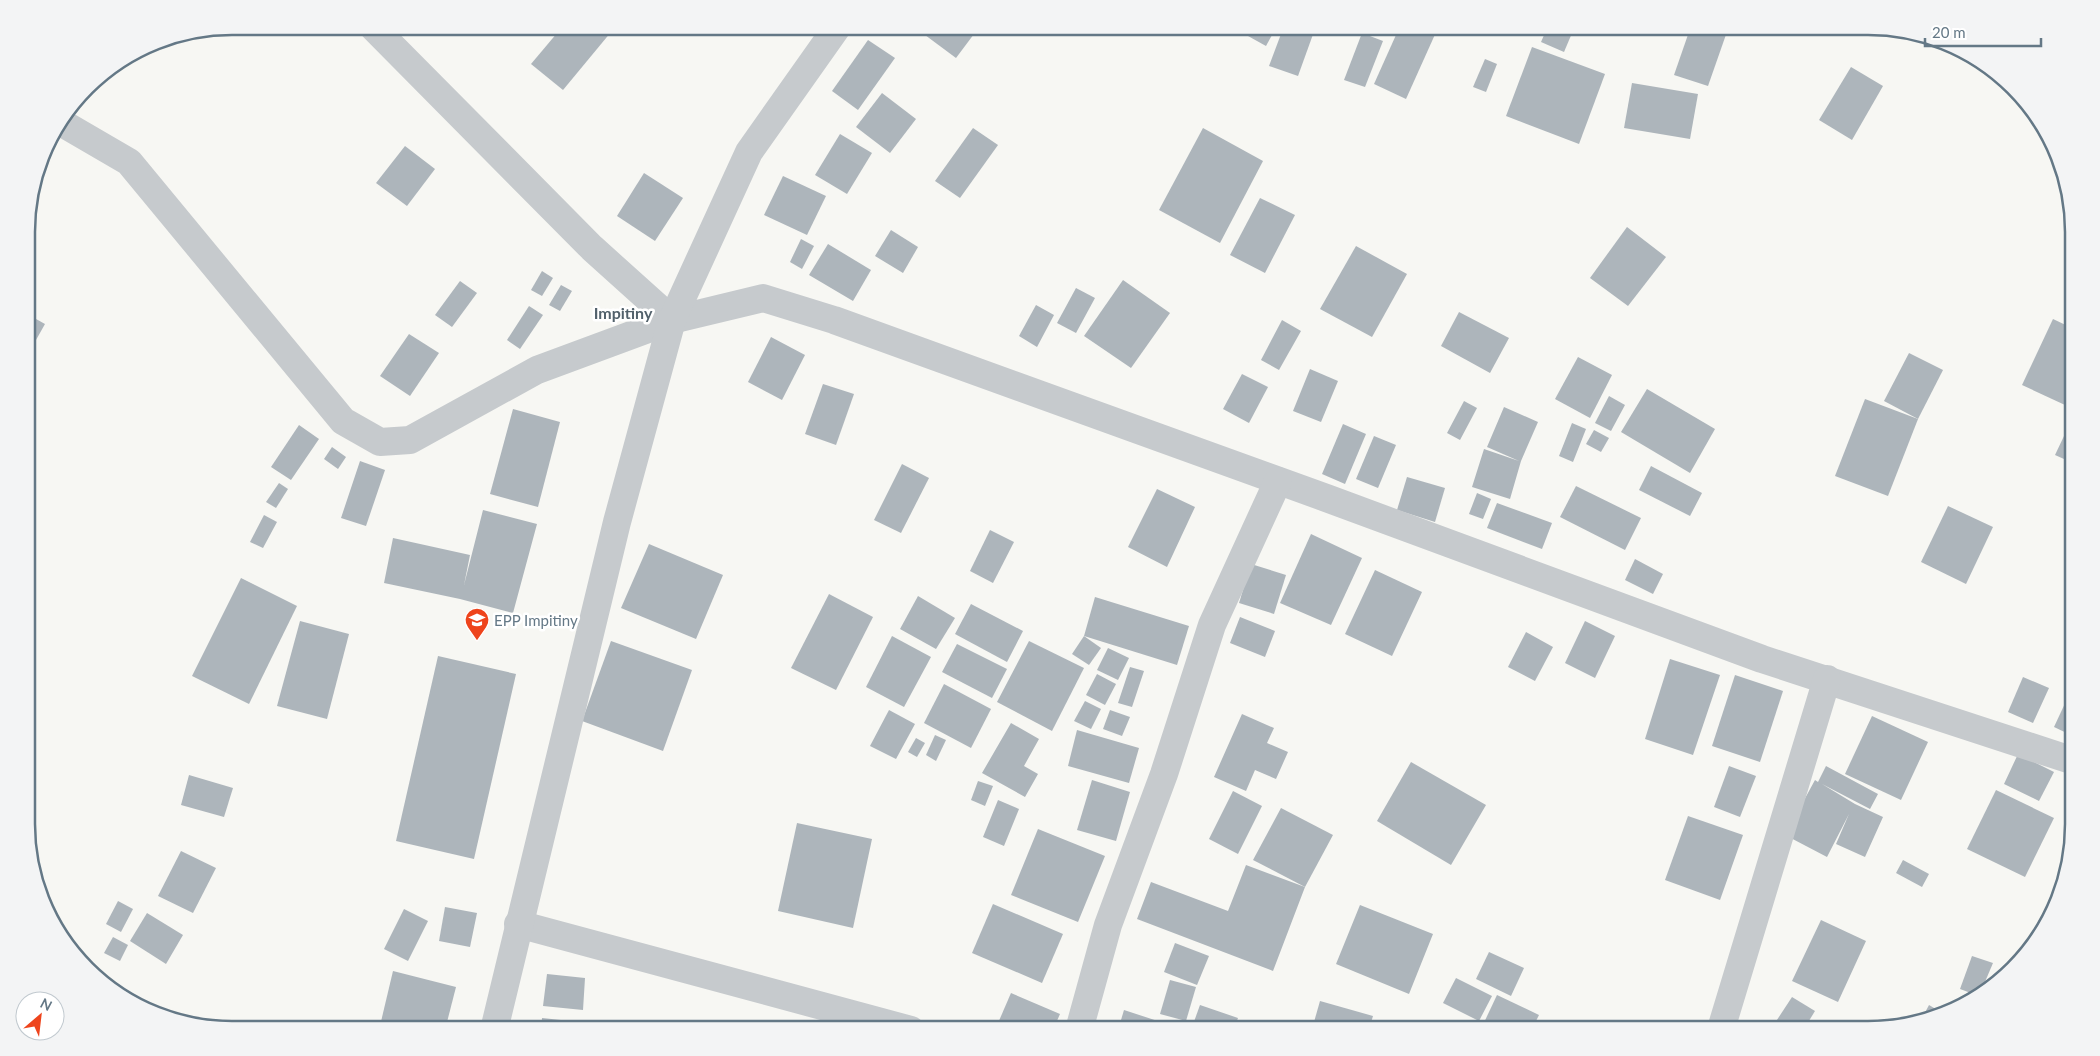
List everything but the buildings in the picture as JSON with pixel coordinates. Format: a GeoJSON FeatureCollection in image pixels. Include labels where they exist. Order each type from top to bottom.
{"type":"FeatureCollection","features":[{"type":"Feature","properties":{"kind":"street"},"geometry":{"type":"LineString","coordinates":[[381,35],[592,248],[672,320]]}},
{"type":"Feature","properties":{"kind":"street"},"geometry":{"type":"LineString","coordinates":[[496,1021],[518,924],[617,522],[672,320],[749,152],[832,35]]}},
{"type":"Feature","properties":{"kind":"street"},"geometry":{"type":"LineString","coordinates":[[66,126],[129,162],[344,421],[380,442],[410,440],[537,370],[672,320],[763,298],[834,320],[1762,659],[2065,757]]}},
{"type":"Feature","properties":{"kind":"street"},"geometry":{"type":"LineString","coordinates":[[1081,1021],[1108,925],[1164,774],[1212,625],[1278,481]]}},
{"type":"Feature","properties":{"kind":"street"},"geometry":{"type":"LineString","coordinates":[[1723,1021],[1826,679]]}},
{"type":"Feature","properties":{"kind":"street"},"geometry":{"type":"LineString","coordinates":[[518,924],[878,1021]]}},
{"type":"Feature","properties":{"kind":"place","name":"EPP Impitiny"},"geometry":{"type":"Point","coordinates":[477,641]}},
{"type":"Feature","properties":{"kind":"district","name":"Impitiny"},"geometry":{"type":"Point","coordinates":[623,312]}}]}
